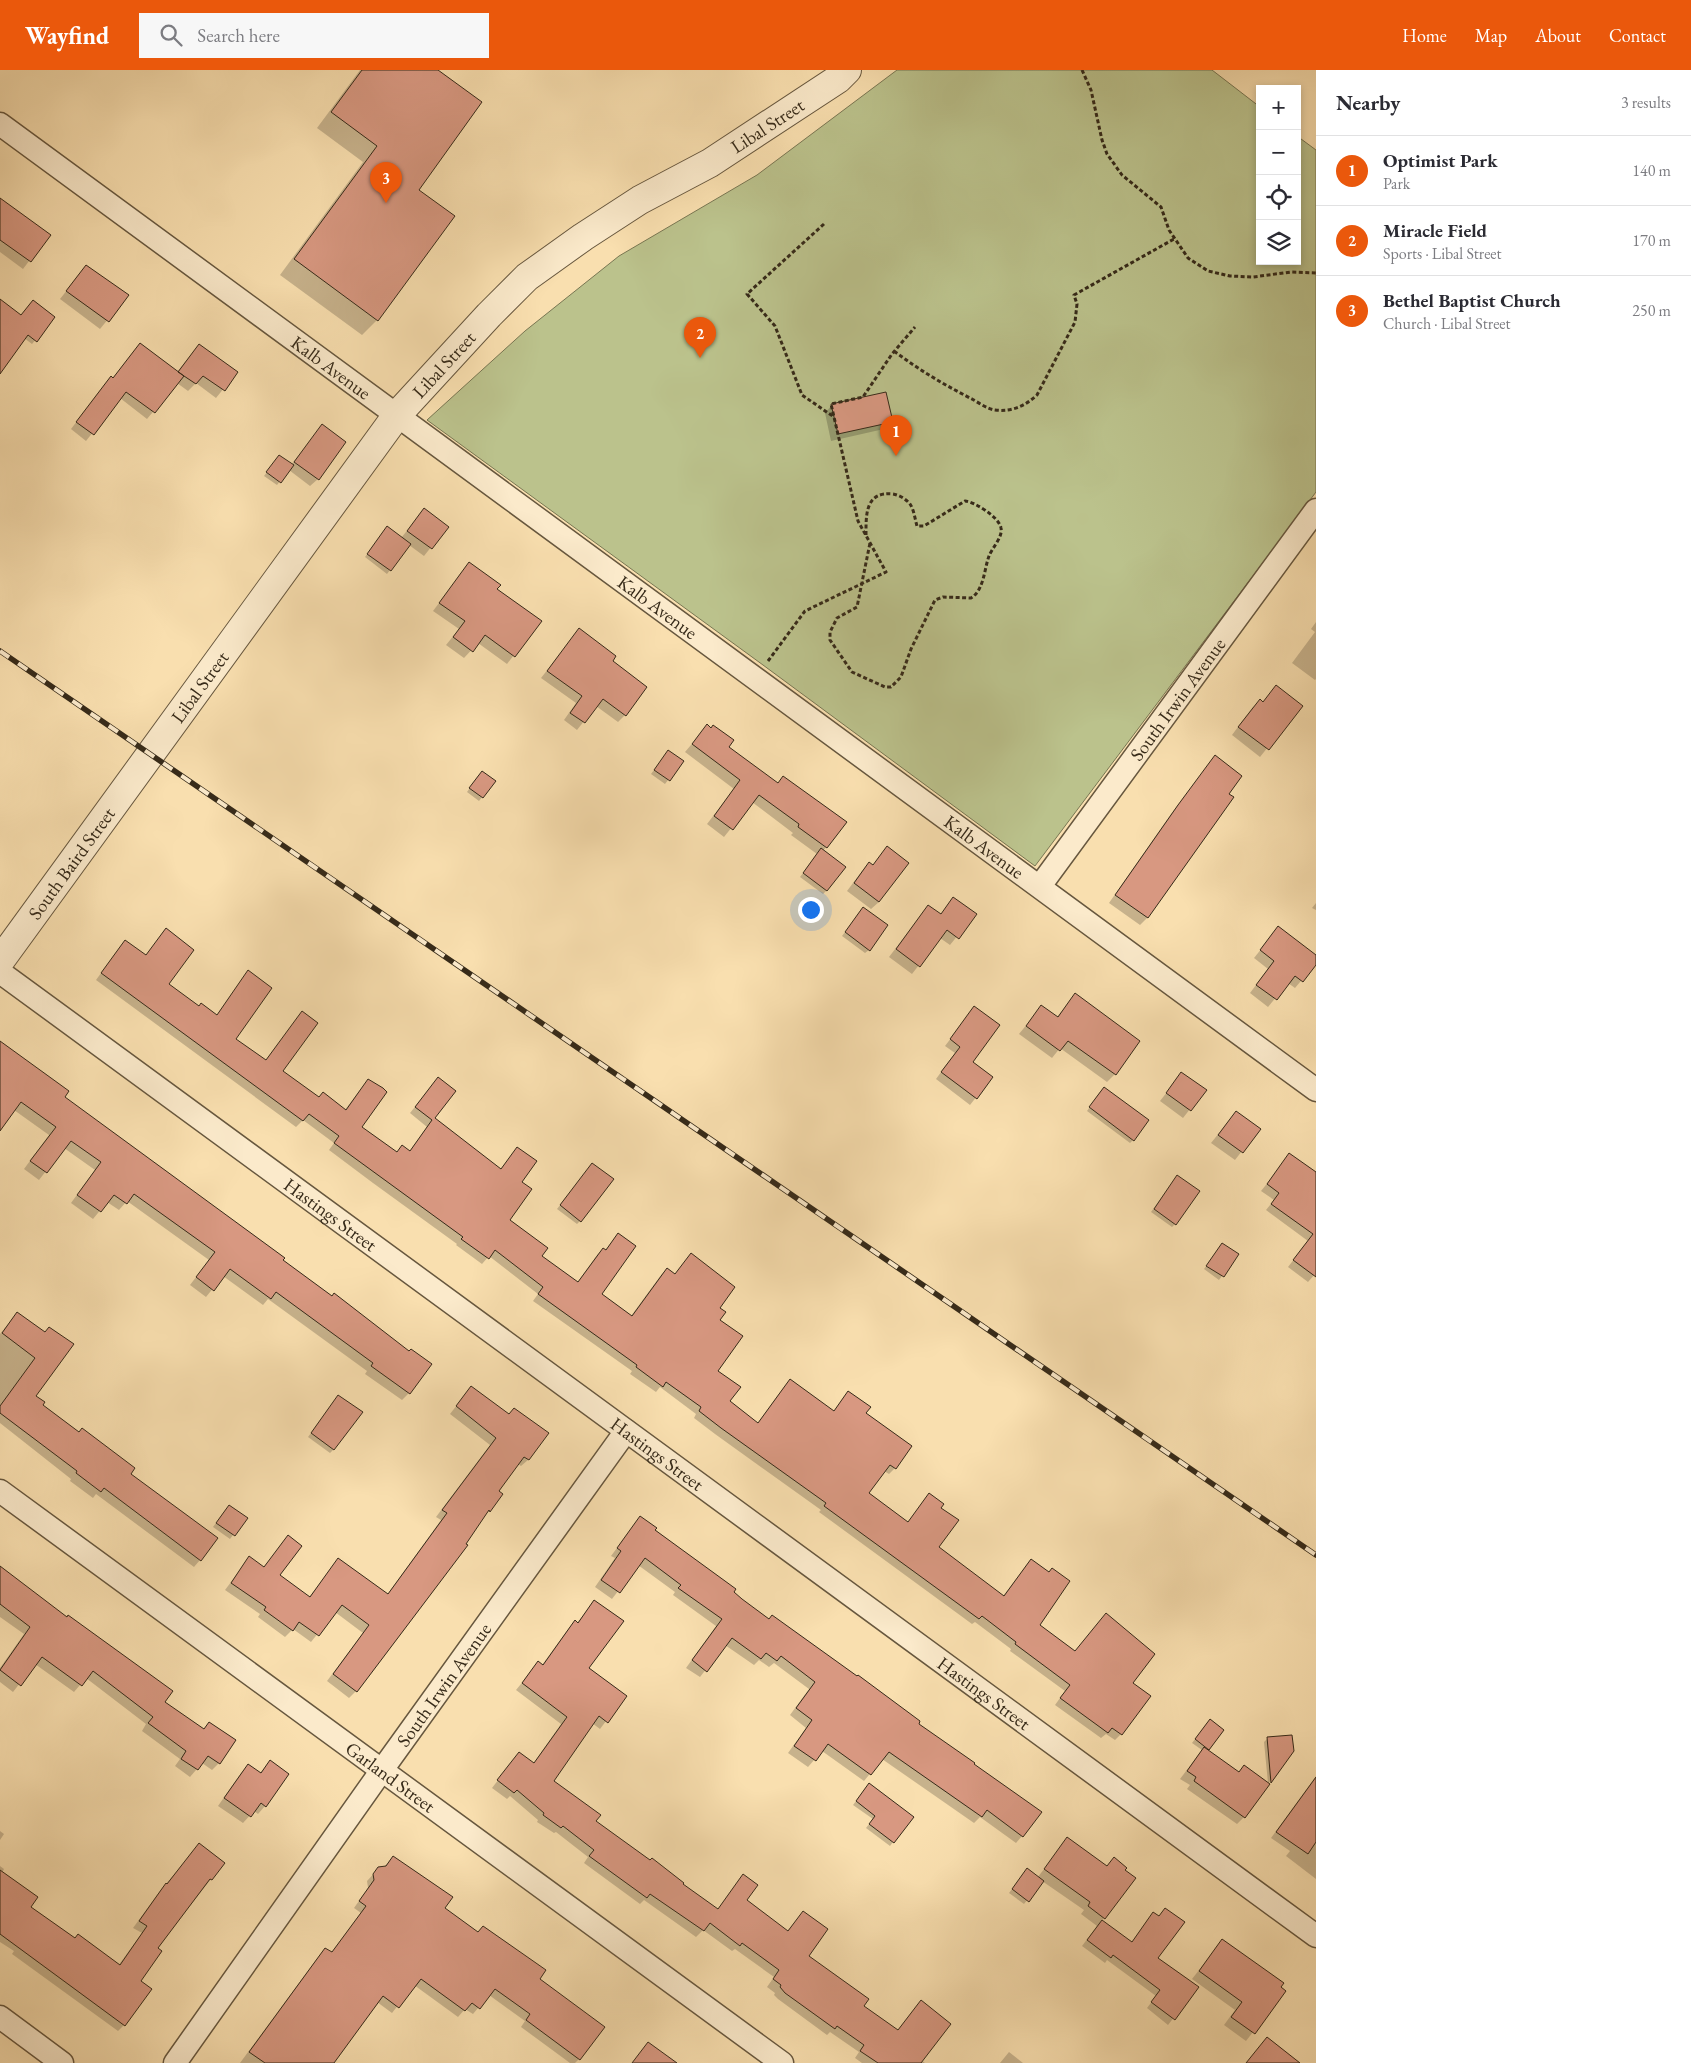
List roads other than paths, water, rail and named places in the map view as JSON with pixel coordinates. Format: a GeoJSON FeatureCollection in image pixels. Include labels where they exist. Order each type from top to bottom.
{"type":"FeatureCollection","features":[{"type":"Feature","properties":{"kind":"street","name":"Libal Street"},"geometry":{"type":"LineString","coordinates":[[142,765],[397,415],[489,315],[527,278],[583,236],[640,200],[710,163],[838,79],[847,70]]}},
{"type":"Feature","properties":{"kind":"street","name":"Kalb Avenue"},"geometry":{"type":"LineString","coordinates":[[0,124],[1040,886],[1312,1079]]}},
{"type":"Feature","properties":{"kind":"street","name":"South Irwin Avenue"},"geometry":{"type":"LineString","coordinates":[[1040,886],[1316,510]]}},
{"type":"Feature","properties":{"kind":"street","name":"South Baird Street"},"geometry":{"type":"LineString","coordinates":[[0,961],[142,765]]}},
{"type":"Feature","properties":{"kind":"street","name":"Hastings Street"},"geometry":{"type":"LineString","coordinates":[[0,972],[1316,1936]]}},
{"type":"Feature","properties":{"kind":"street","name":"South Irwin Avenue"},"geometry":{"type":"LineString","coordinates":[[175,2063],[382,1770],[626,1431]]}},
{"type":"Feature","properties":{"kind":"street","name":"Garland Street"},"geometry":{"type":"LineString","coordinates":[[0,1491],[782,2063]]}},
{"type":"Feature","properties":{"kind":"street"},"geometry":{"type":"LineString","coordinates":[[0,2017],[62,2063]]}},
{"type":"Feature","properties":{"kind":"railway"},"geometry":{"type":"LineString","coordinates":[[0,651],[1316,1555]]}},
{"type":"Feature","properties":{"kind":"place","name":"Bethel Baptist Church"},"geometry":{"type":"Point","coordinates":[386,203]}},
{"type":"Feature","properties":{"kind":"place","name":"Miracle Field"},"geometry":{"type":"Point","coordinates":[700,358]}},
{"type":"Feature","properties":{"kind":"place","name":"Optimist Park"},"geometry":{"type":"Point","coordinates":[896,456]}}]}
